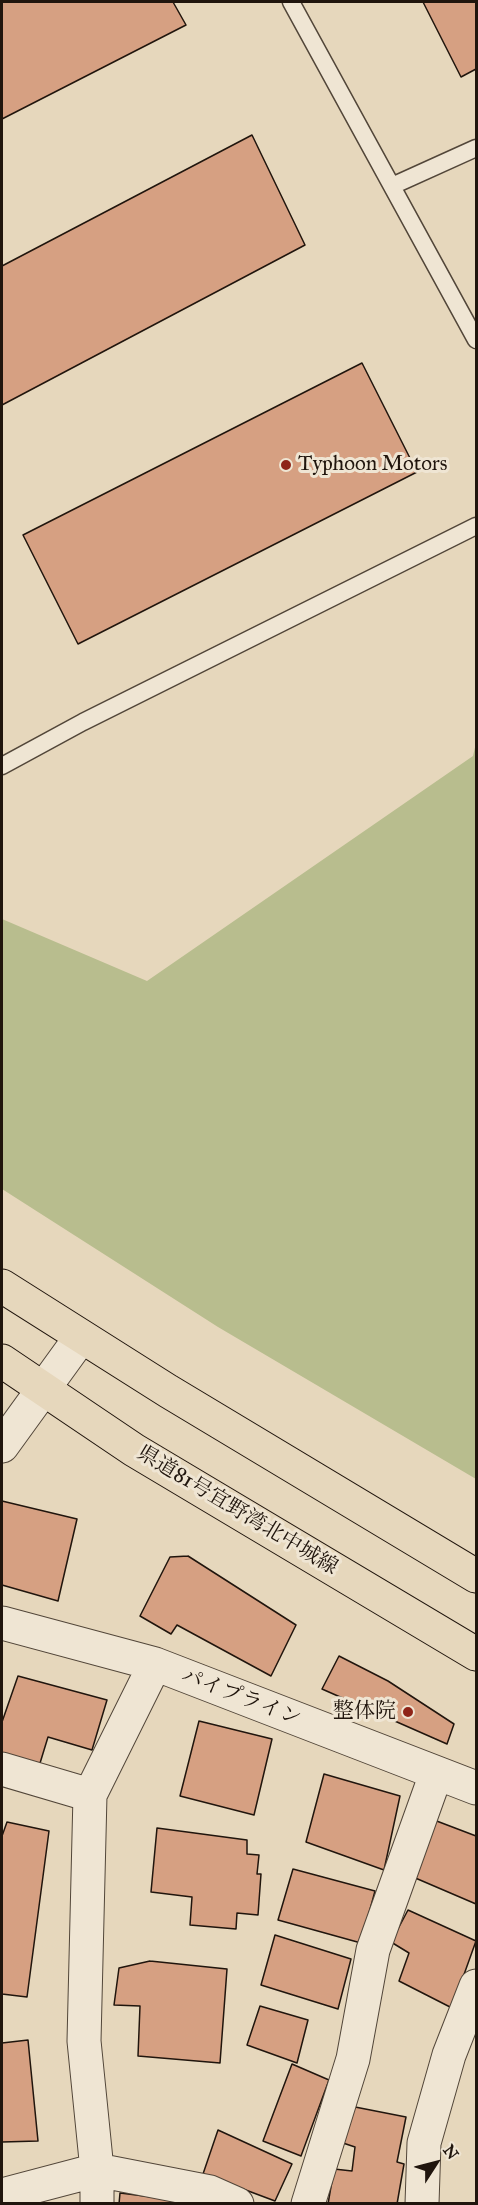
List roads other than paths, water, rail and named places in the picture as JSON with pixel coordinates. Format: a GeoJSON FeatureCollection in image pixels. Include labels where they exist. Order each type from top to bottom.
{"type":"FeatureCollection","features":[{"type":"Feature","properties":{"kind":"main road"},"geometry":{"type":"LineString","coordinates":[[2,1286],[81,1337],[477,1575]]}},
{"type":"Feature","properties":{"kind":"main road","name":"県道81号宜野湾北中城線"},"geometry":{"type":"LineString","coordinates":[[2,1361],[134,1450],[477,1654]]}},
{"type":"Feature","properties":{"kind":"street"},"geometry":{"type":"LineString","coordinates":[[2,1446],[81,1337]]}},
{"type":"Feature","properties":{"kind":"street","name":"パイプライン"},"geometry":{"type":"LineString","coordinates":[[2,1623],[155,1664],[477,1788]]}},
{"type":"Feature","properties":{"kind":"street"},"geometry":{"type":"LineString","coordinates":[[97,2204],[97,2170],[84,2041],[90,1795],[155,1664]]}},
{"type":"Feature","properties":{"kind":"street"},"geometry":{"type":"LineString","coordinates":[[2,1769],[90,1795]]}},
{"type":"Feature","properties":{"kind":"street"},"geometry":{"type":"LineString","coordinates":[[308,2204],[353,2059],[373,1950],[436,1774]]}},
{"type":"Feature","properties":{"kind":"street"},"geometry":{"type":"LineString","coordinates":[[422,2204],[424,2143],[449,2055],[477,1986]]}},
{"type":"Feature","properties":{"kind":"street"},"geometry":{"type":"LineString","coordinates":[[2,2195],[97,2170],[210,2192],[237,2204]]}},
{"type":"Feature","properties":{"kind":"lane"},"geometry":{"type":"LineString","coordinates":[[291,2],[477,340]]}},
{"type":"Feature","properties":{"kind":"lane"},"geometry":{"type":"LineString","coordinates":[[392,186],[477,147]]}},
{"type":"Feature","properties":{"kind":"lane"},"geometry":{"type":"LineString","coordinates":[[2,766],[93,717],[477,526]]}},
{"type":"Feature","properties":{"kind":"place","name":"Typhoon Motors"},"geometry":{"type":"Point","coordinates":[286,465]}},
{"type":"Feature","properties":{"kind":"place","name":"整体院"},"geometry":{"type":"Point","coordinates":[408,1712]}}]}
